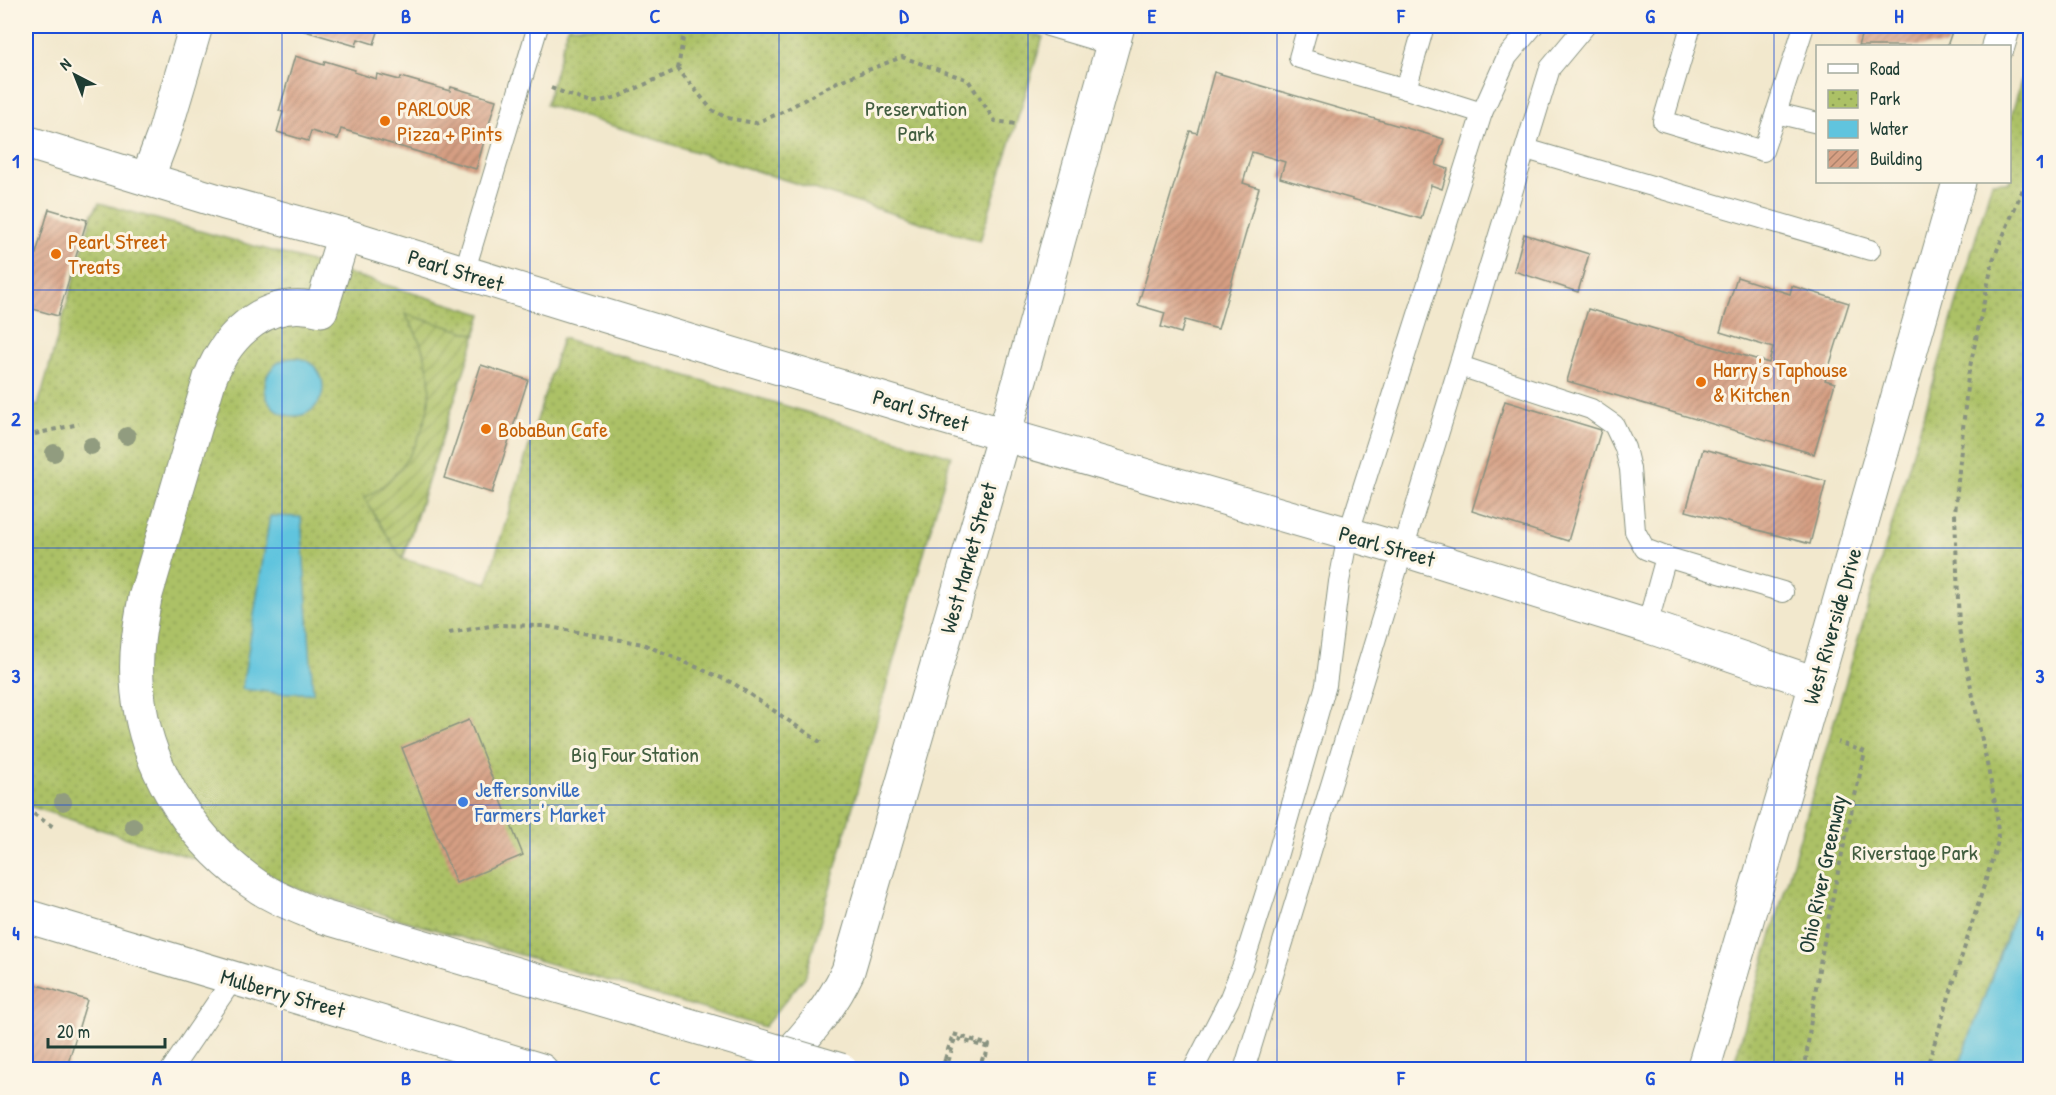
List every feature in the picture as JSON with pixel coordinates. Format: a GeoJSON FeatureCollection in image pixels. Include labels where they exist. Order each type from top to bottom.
{"type":"FeatureCollection","features":[{"type":"Feature","properties":{"kind":"street"},"geometry":{"type":"LineString","coordinates":[[147,179],[164,134],[196,26]]}},
{"type":"Feature","properties":{"kind":"street"},"geometry":{"type":"LineString","coordinates":[[1998,45],[2004,26]]}},
{"type":"Feature","properties":{"kind":"street","name":"West Market Street"},"geometry":{"type":"LineString","coordinates":[[775,1070],[820,1018],[840,990],[848,971],[1021,376],[1115,35]]}},
{"type":"Feature","properties":{"kind":"street","name":"Pearl Street"},"geometry":{"type":"LineString","coordinates":[[26,142],[225,203],[344,235],[1003,434],[1404,550],[1647,626],[1815,682]]}},
{"type":"Feature","properties":{"kind":"street","name":"West Riverside Drive"},"geometry":{"type":"LineString","coordinates":[[1703,1070],[1959,183]]}},
{"type":"Feature","properties":{"kind":"street"},"geometry":{"type":"LineString","coordinates":[[344,235],[321,310],[296,306],[280,308],[264,314],[242,328],[227,344],[210,378],[145,598],[138,639],[137,681],[143,722],[155,762],[174,799],[196,831],[222,859],[252,883],[285,902],[320,916],[841,1070]]}},
{"type":"Feature","properties":{"kind":"street","name":"Mulberry Street"},"geometry":{"type":"LineString","coordinates":[[26,916],[541,1070]]}},
{"type":"Feature","properties":{"kind":"lane"},"geometry":{"type":"LineString","coordinates":[[464,273],[538,26]]}},
{"type":"Feature","properties":{"kind":"lane"},"geometry":{"type":"LineString","coordinates":[[1048,26],[1115,35]]}},
{"type":"Feature","properties":{"kind":"lane"},"geometry":{"type":"LineString","coordinates":[[1308,26],[1299,58],[1482,114]]}},
{"type":"Feature","properties":{"kind":"lane"},"geometry":{"type":"LineString","coordinates":[[1406,89],[1424,26]]}},
{"type":"Feature","properties":{"kind":"lane"},"geometry":{"type":"LineString","coordinates":[[1193,1070],[1233,992],[1277,856],[1326,685],[1339,582],[1348,534],[1482,114],[1507,57],[1533,26]]}},
{"type":"Feature","properties":{"kind":"lane"},"geometry":{"type":"LineString","coordinates":[[1244,1070],[1550,68],[1586,26]]}},
{"type":"Feature","properties":{"kind":"lane"},"geometry":{"type":"LineString","coordinates":[[1691,26],[1663,121],[1763,151],[1804,26]]}},
{"type":"Feature","properties":{"kind":"lane"},"geometry":{"type":"LineString","coordinates":[[1776,112],[1816,122]]}},
{"type":"Feature","properties":{"kind":"lane"},"geometry":{"type":"LineString","coordinates":[[1526,150],[1870,250]]}},
{"type":"Feature","properties":{"kind":"lane"},"geometry":{"type":"LineString","coordinates":[[1460,366],[1591,409],[1614,424],[1625,448],[1630,469],[1635,531],[1645,549],[1782,592]]}},
{"type":"Feature","properties":{"kind":"lane"},"geometry":{"type":"LineString","coordinates":[[1647,626],[1666,557]]}},
{"type":"Feature","properties":{"kind":"lane"},"geometry":{"type":"LineString","coordinates":[[171,1070],[233,978]]}},
{"type":"Feature","properties":{"kind":"path"},"geometry":{"type":"LineString","coordinates":[[685,26],[678,69],[712,110],[727,117],[754,123],[780,113],[837,81],[902,57],[968,80],[996,121],[1016,124]]}},
{"type":"Feature","properties":{"kind":"path"},"geometry":{"type":"LineString","coordinates":[[551,88],[591,103],[618,97],[678,69]]}},
{"type":"Feature","properties":{"kind":"path"},"geometry":{"type":"LineString","coordinates":[[1926,1070],[1998,842],[1997,812],[1959,629],[1955,513],[1968,376],[1993,260],[2031,172]]}},
{"type":"Feature","properties":{"kind":"path"},"geometry":{"type":"LineString","coordinates":[[26,436],[79,424]]}},
{"type":"Feature","properties":{"kind":"path"},"geometry":{"type":"LineString","coordinates":[[449,633],[497,625],[544,626],[644,644],[733,683],[823,744]]}},
{"type":"Feature","properties":{"kind":"path","name":"Ohio River Greenway"},"geometry":{"type":"LineString","coordinates":[[1803,729],[1865,752],[1836,875],[1810,1018],[1805,1070]]}},
{"type":"Feature","properties":{"kind":"path"},"geometry":{"type":"LineString","coordinates":[[26,809],[55,828]]}},
{"type":"Feature","properties":{"kind":"path"},"geometry":{"type":"LineString","coordinates":[[947,1070],[943,1068],[953,1034],[989,1045],[980,1070]]}},
{"type":"Feature","properties":{"kind":"path"},"geometry":{"type":"LineString","coordinates":[[947,1070],[955,1038],[986,1047],[980,1070]]}},
{"type":"Feature","properties":{"kind":"green space","name":"Preservation Park"},"geometry":{"type":"Polygon","coordinates":[[[568,26],[1000,26],[1043,37],[980,241],[546,105],[568,26]]]}},
{"type":"Feature","properties":{"kind":"green space","name":"Riverstage Park"},"geometry":{"type":"Polygon","coordinates":[[[2030,49],[2030,872],[1958,1069],[1732,1070],[1992,183],[2011,183],[2011,117],[2030,49]]]}},
{"type":"Feature","properties":{"kind":"green space","name":"Big Four Station"},"geometry":{"type":"Polygon","coordinates":[[[99,203],[294,257],[482,314],[403,559],[487,583],[562,338],[951,456],[805,977],[764,1027],[139,842],[26,805],[26,403],[38,406],[92,215],[99,203]]]}},
{"type":"Feature","properties":{"kind":"green space"},"geometry":{"type":"Polygon","coordinates":[[[405,314],[476,335],[402,559],[364,498],[380,488],[406,460],[416,443],[428,407],[430,388],[428,369],[419,340],[405,314]]]}},
{"type":"Feature","properties":{"kind":"water"},"geometry":{"type":"Polygon","coordinates":[[[294,358],[310,363],[318,371],[323,387],[318,403],[310,411],[294,416],[278,411],[270,403],[265,387],[270,371],[278,363],[294,358]]]}},
{"type":"Feature","properties":{"kind":"water"},"geometry":{"type":"Polygon","coordinates":[[[270,516],[301,517],[313,693],[278,693],[242,689],[270,516]]]}},
{"type":"Feature","properties":{"kind":"water"},"geometry":{"type":"Polygon","coordinates":[[[2030,872],[2030,1069],[1958,1069],[2030,872]]]}},
{"type":"Feature","properties":{"kind":"building"},"geometry":{"type":"Polygon","coordinates":[[[288,26],[380,26],[374,44],[358,39],[356,46],[288,26]]]}},
{"type":"Feature","properties":{"kind":"building"},"geometry":{"type":"Polygon","coordinates":[[[1864,26],[1954,26],[1947,45],[1858,45],[1864,26]]]}},
{"type":"Feature","properties":{"kind":"building","name":"PARLOUR Pizza + Pints"},"geometry":{"type":"Polygon","coordinates":[[[295,56],[324,65],[325,61],[376,79],[377,74],[400,80],[401,77],[450,91],[451,87],[496,100],[476,169],[341,129],[338,139],[311,131],[308,141],[277,132],[283,112],[279,111],[295,56]]]}},
{"type":"Feature","properties":{"kind":"building"},"geometry":{"type":"Polygon","coordinates":[[[1214,72],[1444,139],[1436,165],[1448,169],[1442,189],[1431,185],[1421,219],[1280,178],[1285,162],[1252,152],[1243,183],[1259,188],[1218,329],[1185,320],[1181,333],[1161,327],[1165,313],[1138,305],[1190,131],[1197,133],[1214,72]]]}},
{"type":"Feature","properties":{"kind":"building","name":"Pearl Street Treats"},"geometry":{"type":"Polygon","coordinates":[[[49,209],[87,220],[58,316],[26,307],[26,288],[49,209]]]}},
{"type":"Feature","properties":{"kind":"building"},"geometry":{"type":"Polygon","coordinates":[[[1524,234],[1589,254],[1578,292],[1514,271],[1524,234]]]}},
{"type":"Feature","properties":{"kind":"building","name":"Harry's Taphouse & Kitchen"},"geometry":{"type":"Polygon","coordinates":[[[1737,277],[1790,294],[1792,286],[1849,303],[1825,380],[1835,383],[1814,454],[1567,381],[1588,309],[1769,363],[1773,348],[1720,332],[1737,277]]]}},
{"type":"Feature","properties":{"kind":"building","name":"BobaBun Cafe"},"geometry":{"type":"Polygon","coordinates":[[[481,365],[528,380],[492,493],[444,478],[481,365]]]}},
{"type":"Feature","properties":{"kind":"building"},"geometry":{"type":"Polygon","coordinates":[[[1505,401],[1601,430],[1568,541],[1472,511],[1505,401]]]}},
{"type":"Feature","properties":{"kind":"building"},"geometry":{"type":"Polygon","coordinates":[[[1703,449],[1826,481],[1810,544],[1686,511],[1703,449]]]}},
{"type":"Feature","properties":{"kind":"building"},"geometry":{"type":"Polygon","coordinates":[[[469,720],[523,855],[456,883],[402,748],[469,720]]]}},
{"type":"Feature","properties":{"kind":"building"},"geometry":{"type":"Polygon","coordinates":[[[26,972],[30,974],[27,982],[87,1000],[66,1070],[37,1070],[26,1066],[26,972]]]}},
{"type":"Feature","properties":{"kind":"place","name":"PARLOUR Pizza + Pints"},"geometry":{"type":"Point","coordinates":[385,121]}},
{"type":"Feature","properties":{"kind":"place","name":"Pearl Street Treats"},"geometry":{"type":"Point","coordinates":[56,254]}},
{"type":"Feature","properties":{"kind":"place","name":"Harry's Taphouse & Kitchen"},"geometry":{"type":"Point","coordinates":[1701,382]}},
{"type":"Feature","properties":{"kind":"place","name":"BobaBun Cafe"},"geometry":{"type":"Point","coordinates":[486,429]}},
{"type":"Feature","properties":{"kind":"place","name":"Jeffersonville Farmers' Market"},"geometry":{"type":"Point","coordinates":[463,802]}}]}
